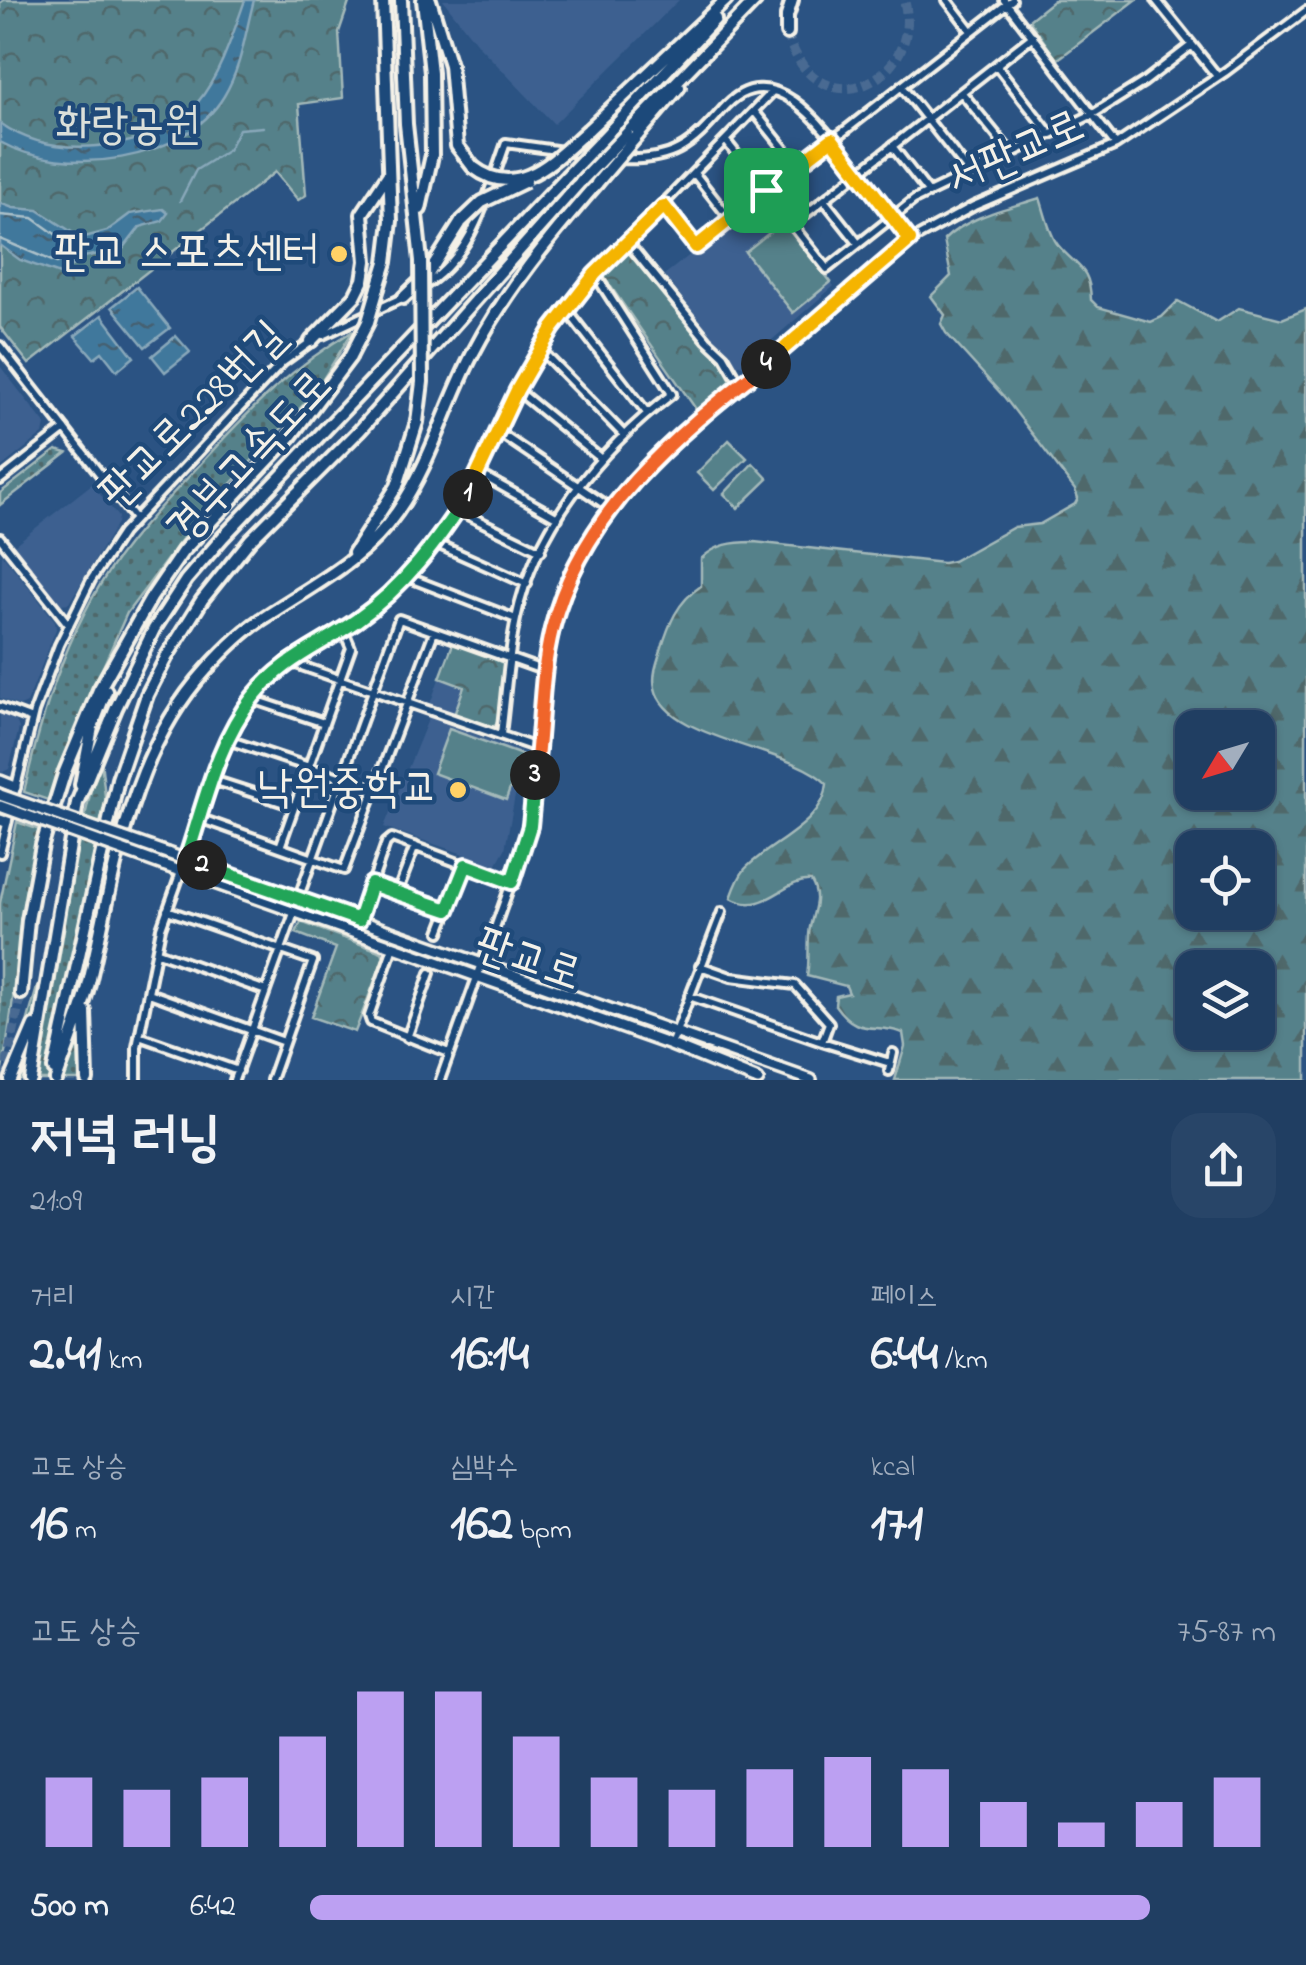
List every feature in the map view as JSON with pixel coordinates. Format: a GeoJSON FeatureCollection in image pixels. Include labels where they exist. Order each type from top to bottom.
{"type":"FeatureCollection","features":[{"type":"Feature","properties":{"kind":"highway"},"geometry":{"type":"LineString","coordinates":[[345,566],[397,486],[418,422],[422,382],[421,261],[406,124],[401,0]]}},
{"type":"Feature","properties":{"kind":"highway"},"geometry":{"type":"LineString","coordinates":[[417,220],[432,154],[431,73],[422,0]]}},
{"type":"Feature","properties":{"kind":"highway"},"geometry":{"type":"LineString","coordinates":[[430,0],[450,65],[457,146],[485,176],[517,180],[544,169]]}},
{"type":"Feature","properties":{"kind":"highway"},"geometry":{"type":"LineString","coordinates":[[403,298],[434,266],[461,222],[482,202],[544,169],[730,0]]}},
{"type":"Feature","properties":{"kind":"highway","name":"경부고속도로"},"geometry":{"type":"LineString","coordinates":[[31,1080],[77,803],[136,664],[186,580],[730,0]]}},
{"type":"Feature","properties":{"kind":"highway"},"geometry":{"type":"LineString","coordinates":[[787,33],[786,16],[792,0]]}},
{"type":"Feature","properties":{"kind":"highway"},"geometry":{"type":"LineString","coordinates":[[22,993],[34,881],[51,810],[99,690],[183,551],[322,399],[368,322],[386,262],[391,221],[383,1]]}},
{"type":"Feature","properties":{"kind":"highway","name":"경부고속도로"},"geometry":{"type":"LineString","coordinates":[[54,1080],[118,779],[147,696],[166,656],[202,600],[250,540],[360,430],[581,181],[632,134],[752,5]]}},
{"type":"Feature","properties":{"kind":"highway"},"geometry":{"type":"LineString","coordinates":[[54,1080],[87,989],[128,812],[179,703],[206,670],[264,616],[345,566],[372,543],[415,485],[470,359],[506,296],[597,184],[632,134]]}},
{"type":"Feature","properties":{"kind":"highway"},"geometry":{"type":"LineString","coordinates":[[311,341],[347,306],[362,280],[366,261],[362,214],[388,174]]}},
{"type":"Feature","properties":{"kind":"highway"},"geometry":{"type":"LineString","coordinates":[[77,803],[92,727],[128,639]]}},
{"type":"Feature","properties":{"kind":"highway"},"geometry":{"type":"LineString","coordinates":[[86,1080],[87,989]]}},
{"type":"Feature","properties":{"kind":"highway"},"geometry":{"type":"LineString","coordinates":[[11,1080],[40,1012]]}},
{"type":"Feature","properties":{"kind":"main road"},"geometry":{"type":"LineString","coordinates":[[0,781],[14,786]]}},
{"type":"Feature","properties":{"kind":"main road","name":"판교로"},"geometry":{"type":"LineString","coordinates":[[0,795],[480,965],[672,1040],[758,1080]]}},
{"type":"Feature","properties":{"kind":"main road","name":"판교로"},"geometry":{"type":"LineString","coordinates":[[5,806],[476,977],[811,1080]]}},
{"type":"Feature","properties":{"kind":"street"},"geometry":{"type":"LineString","coordinates":[[947,0],[971,31]]}},
{"type":"Feature","properties":{"kind":"street"},"geometry":{"type":"LineString","coordinates":[[1156,0],[1216,76]]}},
{"type":"Feature","properties":{"kind":"street"},"geometry":{"type":"LineString","coordinates":[[664,206],[696,247],[1008,1],[1116,145]]}},
{"type":"Feature","properties":{"kind":"street","name":"서판교로"},"geometry":{"type":"LineString","coordinates":[[476,977],[530,826],[545,671],[560,602],[610,508],[645,468],[910,240],[974,206],[1116,145],[1306,11]]}},
{"type":"Feature","properties":{"kind":"street"},"geometry":{"type":"LineString","coordinates":[[793,224],[1033,36]]}},
{"type":"Feature","properties":{"kind":"street"},"geometry":{"type":"LineString","coordinates":[[726,141],[827,268],[891,216],[928,192],[1093,114],[1192,45]]}},
{"type":"Feature","properties":{"kind":"street"},"geometry":{"type":"LineString","coordinates":[[996,66],[1050,134]]}},
{"type":"Feature","properties":{"kind":"street"},"geometry":{"type":"LineString","coordinates":[[901,86],[969,172]]}},
{"type":"Feature","properties":{"kind":"street","name":"판교로228번길"},"geometry":{"type":"LineString","coordinates":[[0,853],[5,806],[32,719],[83,594],[114,543],[283,362],[311,341],[430,282],[457,257],[480,216],[506,143],[624,160],[665,154],[694,142],[739,97],[755,90],[772,92]]}},
{"type":"Feature","properties":{"kind":"street"},"geometry":{"type":"LineString","coordinates":[[186,859],[228,740],[252,698],[287,661],[343,629],[407,577],[458,510],[517,390],[566,309],[595,274],[772,92],[797,102],[832,139],[910,240]]}},
{"type":"Feature","properties":{"kind":"street"},"geometry":{"type":"LineString","coordinates":[[962,92],[1011,153]]}},
{"type":"Feature","properties":{"kind":"street"},"geometry":{"type":"LineString","coordinates":[[754,111],[798,166]]}},
{"type":"Feature","properties":{"kind":"street"},"geometry":{"type":"LineString","coordinates":[[892,146],[928,192]]}},
{"type":"Feature","properties":{"kind":"street"},"geometry":{"type":"LineString","coordinates":[[694,174],[730,219]]}},
{"type":"Feature","properties":{"kind":"street"},"geometry":{"type":"LineString","coordinates":[[824,200],[858,242]]}},
{"type":"Feature","properties":{"kind":"street"},"geometry":{"type":"LineString","coordinates":[[628,242],[724,356],[740,384]]}},
{"type":"Feature","properties":{"kind":"street"},"geometry":{"type":"LineString","coordinates":[[501,734],[516,619],[527,584],[558,518],[600,458],[672,394],[595,274]]}},
{"type":"Feature","properties":{"kind":"street"},"geometry":{"type":"LineString","coordinates":[[566,309],[647,414]]}},
{"type":"Feature","properties":{"kind":"street"},"geometry":{"type":"LineString","coordinates":[[1,349],[135,519]]}},
{"type":"Feature","properties":{"kind":"street"},"geometry":{"type":"LineString","coordinates":[[540,349],[623,434]]}},
{"type":"Feature","properties":{"kind":"street"},"geometry":{"type":"LineString","coordinates":[[517,390],[600,458]]}},
{"type":"Feature","properties":{"kind":"street"},"geometry":{"type":"LineString","coordinates":[[0,480],[65,429]]}},
{"type":"Feature","properties":{"kind":"street"},"geometry":{"type":"LineString","coordinates":[[498,432],[610,508]]}},
{"type":"Feature","properties":{"kind":"street"},"geometry":{"type":"LineString","coordinates":[[478,473],[558,518]]}},
{"type":"Feature","properties":{"kind":"street"},"geometry":{"type":"LineString","coordinates":[[458,510],[541,552]]}},
{"type":"Feature","properties":{"kind":"street"},"geometry":{"type":"LineString","coordinates":[[0,538],[69,625]]}},
{"type":"Feature","properties":{"kind":"street"},"geometry":{"type":"LineString","coordinates":[[435,544],[527,584]]}},
{"type":"Feature","properties":{"kind":"street"},"geometry":{"type":"LineString","coordinates":[[407,577],[516,619]]}},
{"type":"Feature","properties":{"kind":"street"},"geometry":{"type":"LineString","coordinates":[[298,900],[399,619],[545,671]]}},
{"type":"Feature","properties":{"kind":"street"},"geometry":{"type":"LineString","coordinates":[[280,847],[352,648],[343,629]]}},
{"type":"Feature","properties":{"kind":"street"},"geometry":{"type":"LineString","coordinates":[[199,818],[344,870],[434,632]]}},
{"type":"Feature","properties":{"kind":"street"},"geometry":{"type":"LineString","coordinates":[[287,661],[540,749]]}},
{"type":"Feature","properties":{"kind":"street"},"geometry":{"type":"LineString","coordinates":[[252,698],[324,723]]}},
{"type":"Feature","properties":{"kind":"street"},"geometry":{"type":"LineString","coordinates":[[0,706],[32,719]]}},
{"type":"Feature","properties":{"kind":"street"},"geometry":{"type":"LineString","coordinates":[[228,740],[375,789]]}},
{"type":"Feature","properties":{"kind":"street"},"geometry":{"type":"LineString","coordinates":[[213,780],[294,806]]}},
{"type":"Feature","properties":{"kind":"street"},"geometry":{"type":"LineString","coordinates":[[359,920],[390,839],[512,882]]}},
{"type":"Feature","properties":{"kind":"street"},"geometry":{"type":"LineString","coordinates":[[397,893],[415,846]]}},
{"type":"Feature","properties":{"kind":"street","name":"판교로"},"geometry":{"type":"LineString","coordinates":[[440,932],[466,865]]}},
{"type":"Feature","properties":{"kind":"street"},"geometry":{"type":"LineString","coordinates":[[137,1080],[139,1036],[148,992],[167,910],[181,872]]}},
{"type":"Feature","properties":{"kind":"street"},"geometry":{"type":"LineString","coordinates":[[371,884],[448,910]]}},
{"type":"Feature","properties":{"kind":"street"},"geometry":{"type":"LineString","coordinates":[[167,910],[314,961],[271,1080]]}},
{"type":"Feature","properties":{"kind":"street"},"geometry":{"type":"LineString","coordinates":[[672,1040],[722,912]]}},
{"type":"Feature","properties":{"kind":"street"},"geometry":{"type":"LineString","coordinates":[[139,1036],[236,1076],[294,913]]}},
{"type":"Feature","properties":{"kind":"street"},"geometry":{"type":"LineString","coordinates":[[393,948],[370,1019],[376,1027],[449,1054]]}},
{"type":"Feature","properties":{"kind":"street"},"geometry":{"type":"LineString","coordinates":[[158,952],[266,991]]}},
{"type":"Feature","properties":{"kind":"street"},"geometry":{"type":"LineString","coordinates":[[700,966],[731,976],[795,985],[829,1023],[822,1042]]}},
{"type":"Feature","properties":{"kind":"street"},"geometry":{"type":"LineString","coordinates":[[406,1038],[430,973]]}},
{"type":"Feature","properties":{"kind":"street"},"geometry":{"type":"LineString","coordinates":[[440,1080],[476,977]]}},
{"type":"Feature","properties":{"kind":"street"},"geometry":{"type":"LineString","coordinates":[[148,992],[284,1042]]}},
{"type":"Feature","properties":{"kind":"street"},"geometry":{"type":"LineString","coordinates":[[689,996],[889,1067],[893,1053]]}},
{"type":"Feature","properties":{"kind":"shaded area"},"geometry":{"type":"Polygon","coordinates":[[[443,0],[679,0],[554,124],[479,46],[443,0]]]}},
{"type":"Feature","properties":{"kind":"shaded area"},"geometry":{"type":"Polygon","coordinates":[[[762,199],[769,199],[834,286],[742,366],[734,363],[664,275],[762,199]]]}},
{"type":"Feature","properties":{"kind":"shaded area"},"geometry":{"type":"Polygon","coordinates":[[[0,366],[45,424],[43,434],[0,468],[0,366]]]}},
{"type":"Feature","properties":{"kind":"shaded area"},"geometry":{"type":"Polygon","coordinates":[[[92,484],[118,517],[117,523],[69,603],[61,604],[14,545],[92,484]]]}},
{"type":"Feature","properties":{"kind":"shaded area"},"geometry":{"type":"Polygon","coordinates":[[[2,554],[55,621],[56,629],[27,703],[20,706],[0,698],[2,554]]]}},
{"type":"Feature","properties":{"kind":"shaded area"},"geometry":{"type":"Polygon","coordinates":[[[439,679],[463,688],[453,715],[429,707],[439,679]]]}},
{"type":"Feature","properties":{"kind":"shaded area"},"geometry":{"type":"Polygon","coordinates":[[[0,714],[16,721],[19,728],[9,769],[0,773],[0,714]]]}},
{"type":"Feature","properties":{"kind":"shaded area","name":"낙원중학교"},"geometry":{"type":"Polygon","coordinates":[[[429,717],[523,753],[505,849],[496,865],[384,827],[429,717]]]}},
{"type":"Feature","properties":{"kind":"green space","name":"화랑공원"},"geometry":{"type":"Polygon","coordinates":[[[350,0],[339,32],[343,98],[299,104],[306,195],[298,200],[275,172],[29,364],[0,327],[0,3],[350,0]]]}},
{"type":"Feature","properties":{"kind":"green space"},"geometry":{"type":"Polygon","coordinates":[[[1054,0],[1136,0],[1057,60],[1029,20],[1054,0]]]}},
{"type":"Feature","properties":{"kind":"green space"},"geometry":{"type":"Polygon","coordinates":[[[1040,198],[1055,240],[1085,274],[1091,300],[1098,307],[1151,322],[1178,301],[1217,322],[1239,308],[1282,319],[1306,309],[1306,1080],[895,1080],[905,1046],[903,1033],[851,1022],[835,1005],[836,996],[849,993],[846,986],[807,976],[816,898],[811,881],[792,885],[754,903],[731,898],[745,869],[816,811],[827,784],[786,760],[704,732],[681,720],[664,706],[655,688],[657,664],[671,623],[680,606],[701,586],[701,559],[719,547],[754,542],[943,563],[1014,527],[1040,524],[1075,504],[1075,490],[1005,398],[946,333],[941,324],[945,315],[931,296],[951,276],[944,240],[1002,209],[1040,198]]]}},
{"type":"Feature","properties":{"kind":"green space"},"geometry":{"type":"Polygon","coordinates":[[[783,222],[831,282],[793,313],[745,252],[783,222]]]}},
{"type":"Feature","properties":{"kind":"green space"},"geometry":{"type":"Polygon","coordinates":[[[624,251],[632,251],[735,375],[735,386],[700,415],[602,274],[624,251]]]}},
{"type":"Feature","properties":{"kind":"green space"},"geometry":{"type":"Polygon","coordinates":[[[353,331],[315,392],[192,526],[127,613],[48,800],[24,792],[40,727],[62,663],[90,602],[127,546],[255,407],[291,374],[353,331]]]}},
{"type":"Feature","properties":{"kind":"green space"},"geometry":{"type":"Polygon","coordinates":[[[729,440],[747,458],[714,490],[697,473],[729,440]]]}},
{"type":"Feature","properties":{"kind":"green space"},"geometry":{"type":"Polygon","coordinates":[[[56,450],[67,453],[0,505],[0,493],[56,450]]]}},
{"type":"Feature","properties":{"kind":"green space"},"geometry":{"type":"Polygon","coordinates":[[[753,463],[768,479],[738,508],[724,494],[753,463]]]}},
{"type":"Feature","properties":{"kind":"green space"},"geometry":{"type":"Polygon","coordinates":[[[454,641],[508,665],[500,722],[491,728],[454,715],[464,687],[440,678],[454,641]]]}},
{"type":"Feature","properties":{"kind":"green space"},"geometry":{"type":"Polygon","coordinates":[[[449,729],[522,755],[506,800],[433,773],[449,729]]]}},
{"type":"Feature","properties":{"kind":"green space"},"geometry":{"type":"Polygon","coordinates":[[[100,751],[113,869],[87,989],[87,1080],[11,1080],[38,984],[41,1007],[100,751]]]}},
{"type":"Feature","properties":{"kind":"green space"},"geometry":{"type":"Polygon","coordinates":[[[17,822],[40,830],[27,892],[0,1079],[0,903],[17,822]]]}},
{"type":"Feature","properties":{"kind":"green space"},"geometry":{"type":"Polygon","coordinates":[[[301,922],[382,952],[384,957],[355,1032],[311,1017],[336,948],[296,933],[301,922]]]}},
{"type":"Feature","properties":{"kind":"water"},"geometry":{"type":"Polygon","coordinates":[[[245,0],[254,0],[230,85],[206,119],[181,137],[121,158],[89,161],[27,153],[0,142],[0,123],[34,140],[71,146],[131,141],[159,132],[180,119],[212,82],[245,0]]]}},
{"type":"Feature","properties":{"kind":"water"},"geometry":{"type":"Polygon","coordinates":[[[0,203],[38,210],[81,238],[107,231],[130,214],[163,209],[168,213],[162,221],[140,227],[123,249],[84,257],[60,274],[20,260],[0,245],[0,203]]]}},
{"type":"Feature","properties":{"kind":"water"},"geometry":{"type":"Polygon","coordinates":[[[137,287],[170,328],[145,347],[112,307],[137,287]]]}},
{"type":"Feature","properties":{"kind":"water"},"geometry":{"type":"Polygon","coordinates":[[[102,315],[134,357],[117,371],[102,352],[94,358],[75,336],[102,315]]]}},
{"type":"Feature","properties":{"kind":"water"},"geometry":{"type":"Polygon","coordinates":[[[176,336],[190,352],[165,372],[152,356],[176,336]]]}},
{"type":"Feature","properties":{"kind":"waterway"},"geometry":{"type":"LineString","coordinates":[[180,201],[196,170],[228,150],[239,129],[263,127]]}},
{"type":"Feature","properties":{"kind":"tunnel"},"geometry":{"type":"LineString","coordinates":[[787,33],[802,64],[821,82],[843,88],[865,84],[885,71],[899,52],[907,28],[904,0]]}},
{"type":"Feature","properties":{"kind":"tunnel"},"geometry":{"type":"LineString","coordinates":[[4,1080],[21,993]]}},
{"type":"Feature","properties":{"kind":"place","name":"판교 스포츠센터"},"geometry":{"type":"Point","coordinates":[339,254]}},
{"type":"Feature","properties":{"kind":"place","name":"낙원중학교"},"geometry":{"type":"Point","coordinates":[458,790]}},
{"type":"Feature","properties":{"kind":"route"},"geometry":{"type":"LineString","coordinates":[[832,139],[910,240],[665,448],[626,489],[597,528],[572,574],[552,630],[530,826],[512,882],[466,865],[448,910],[371,884],[359,920],[186,859],[238,718],[287,661],[360,618],[398,586],[435,544],[471,489],[540,349],[595,274],[664,206],[696,247],[766,190],[832,139]]}}]}
